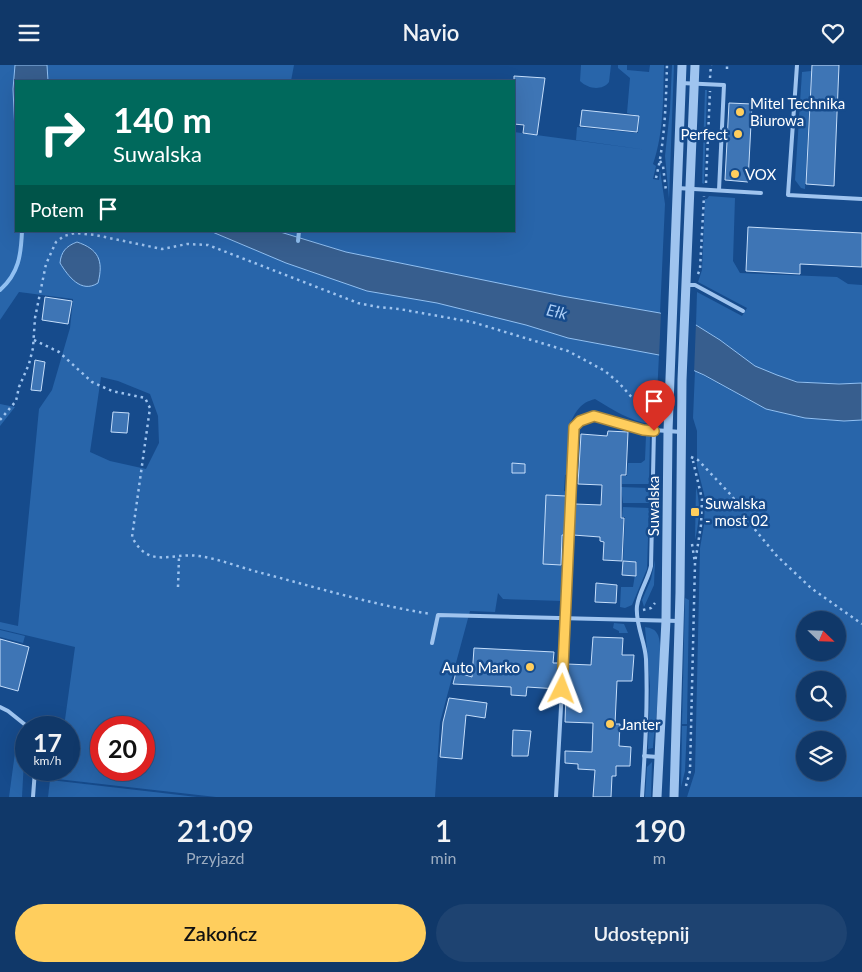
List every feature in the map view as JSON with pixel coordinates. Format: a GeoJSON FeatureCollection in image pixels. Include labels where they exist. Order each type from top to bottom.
{"type":"FeatureCollection","features":[{"type":"Feature","properties":{"kind":"street","name":"Suwalska"},"geometry":{"type":"LineString","coordinates":[[657,797],[666,620],[668,431],[682,65]]}},
{"type":"Feature","properties":{"kind":"street","name":"Suwalska"},"geometry":{"type":"LineString","coordinates":[[674,797],[679,621],[682,380],[695,65]]}},
{"type":"Feature","properties":{"kind":"lane"},"geometry":{"type":"LineString","coordinates":[[797,65],[788,195],[862,199]]}},
{"type":"Feature","properties":{"kind":"lane"},"geometry":{"type":"LineString","coordinates":[[681,83],[724,85],[719,190]]}},
{"type":"Feature","properties":{"kind":"lane"},"geometry":{"type":"LineString","coordinates":[[677,188],[761,193]]}},
{"type":"Feature","properties":{"kind":"lane"},"geometry":{"type":"LineString","coordinates":[[686,285],[695,285],[742,311]]}},
{"type":"Feature","properties":{"kind":"lane"},"geometry":{"type":"LineString","coordinates":[[556,797],[574,427],[580,421],[594,416],[643,430],[681,432]]}},
{"type":"Feature","properties":{"kind":"lane"},"geometry":{"type":"LineString","coordinates":[[642,797],[647,712],[646,656],[637,619],[638,605],[650,566],[654,431]]}},
{"type":"Feature","properties":{"kind":"lane"},"geometry":{"type":"LineString","coordinates":[[432,643],[438,615],[679,621]]}},
{"type":"Feature","properties":{"kind":"lane"},"geometry":{"type":"LineString","coordinates":[[0,707],[15,717]]}},
{"type":"Feature","properties":{"kind":"lane"},"geometry":{"type":"LineString","coordinates":[[644,756],[660,757]]}},
{"type":"Feature","properties":{"kind":"lane"},"geometry":{"type":"LineString","coordinates":[[33,797],[35,781]]}},
{"type":"Feature","properties":{"kind":"path"},"geometry":{"type":"LineString","coordinates":[[656,177],[660,161],[667,65]]}},
{"type":"Feature","properties":{"kind":"path"},"geometry":{"type":"LineString","coordinates":[[695,281],[700,269],[703,199],[706,189],[711,65]]}},
{"type":"Feature","properties":{"kind":"path"},"geometry":{"type":"LineString","coordinates":[[0,420],[16,401],[19,387],[29,364],[34,340],[35,318],[46,264],[56,242],[64,236],[75,233],[95,235],[162,249],[187,244],[208,245],[358,303],[472,322],[568,351],[604,371],[619,383],[653,421],[654,431]]}},
{"type":"Feature","properties":{"kind":"path"},"geometry":{"type":"LineString","coordinates":[[34,340],[59,352],[92,382],[112,391],[145,398],[150,408],[132,537],[138,548],[148,555],[161,558],[199,556],[396,608],[438,615]]}},
{"type":"Feature","properties":{"kind":"path"},"geometry":{"type":"LineString","coordinates":[[680,457],[692,457],[698,460],[732,496],[752,526],[776,555],[811,588],[862,624]]}},
{"type":"Feature","properties":{"kind":"path"},"geometry":{"type":"LineString","coordinates":[[684,791],[690,771],[695,563],[701,525],[702,499],[692,457]]}},
{"type":"Feature","properties":{"kind":"path"},"geometry":{"type":"LineString","coordinates":[[691,538],[695,563]]}},
{"type":"Feature","properties":{"kind":"path"},"geometry":{"type":"LineString","coordinates":[[178,587],[179,557]]}},
{"type":"Feature","properties":{"kind":"shaded area"},"geometry":{"type":"Polygon","coordinates":[[[0,65],[15,65],[13,89],[15,232],[212,232],[286,263],[367,291],[437,303],[526,325],[568,338],[659,355],[656,414],[652,422],[649,424],[635,420],[595,399],[580,408],[570,423],[570,418],[568,474],[565,475],[564,491],[567,492],[563,601],[503,599],[498,593],[495,612],[470,611],[440,722],[435,797],[216,797],[75,781],[80,781],[80,716],[66,716],[75,647],[0,629],[0,622],[18,626],[39,409],[52,390],[70,328],[73,299],[19,292],[0,320],[0,65]],[[101,377],[90,452],[110,461],[146,469],[159,443],[158,416],[150,394],[118,381],[101,377]]]}},
{"type":"Feature","properties":{"kind":"shaded area"},"geometry":{"type":"Polygon","coordinates":[[[47,65],[294,65],[291,80],[48,80],[47,65]]]}},
{"type":"Feature","properties":{"kind":"shaded area"},"geometry":{"type":"Polygon","coordinates":[[[581,65],[611,65],[609,82],[599,88],[583,84],[580,81],[581,65]]]}},
{"type":"Feature","properties":{"kind":"shaded area"},"geometry":{"type":"Polygon","coordinates":[[[618,65],[627,65],[627,70],[649,72],[650,65],[664,65],[661,127],[653,164],[656,166],[653,179],[659,180],[660,170],[665,204],[660,313],[562,296],[346,252],[280,232],[515,232],[515,132],[647,150],[576,140],[577,127],[638,133],[639,116],[627,113],[630,78],[618,68],[618,65]]]}},
{"type":"Feature","properties":{"kind":"shaded area"},"geometry":{"type":"Polygon","coordinates":[[[672,65],[674,65],[669,199],[665,156],[672,65]]]}},
{"type":"Feature","properties":{"kind":"shaded area"},"geometry":{"type":"Polygon","coordinates":[[[811,71],[805,189],[801,188],[795,180],[802,72],[811,71]]]}},
{"type":"Feature","properties":{"kind":"shaded area"},"geometry":{"type":"Polygon","coordinates":[[[705,90],[707,90],[704,184],[702,183],[705,90]]]}},
{"type":"Feature","properties":{"kind":"shaded area"},"geometry":{"type":"Polygon","coordinates":[[[709,196],[735,198],[733,261],[740,273],[837,277],[848,284],[862,285],[862,383],[806,382],[778,377],[753,365],[714,335],[696,325],[697,292],[742,316],[747,308],[698,282],[702,270],[705,199],[709,196]]]}},
{"type":"Feature","properties":{"kind":"shaded area"},"geometry":{"type":"Polygon","coordinates":[[[695,371],[766,409],[805,418],[844,421],[862,420],[862,797],[687,797],[695,772],[700,548],[704,525],[705,498],[697,466],[697,431],[693,418],[695,371]]]}},
{"type":"Feature","properties":{"kind":"shaded area"},"geometry":{"type":"Polygon","coordinates":[[[0,404],[15,407],[0,426],[0,404]]]}},
{"type":"Feature","properties":{"kind":"shaded area"},"geometry":{"type":"Polygon","coordinates":[[[646,435],[650,436],[649,484],[622,484],[622,476],[627,476],[628,463],[641,463],[645,460],[646,435]]]}},
{"type":"Feature","properties":{"kind":"shaded area"},"geometry":{"type":"Polygon","coordinates":[[[621,487],[649,488],[649,503],[623,503],[621,487]]]}},
{"type":"Feature","properties":{"kind":"shaded area"},"geometry":{"type":"Polygon","coordinates":[[[696,487],[699,500],[699,514],[695,540],[696,487]]]}},
{"type":"Feature","properties":{"kind":"shaded area"},"geometry":{"type":"Polygon","coordinates":[[[623,507],[649,508],[647,569],[632,605],[625,608],[620,607],[621,587],[633,587],[637,562],[623,561],[625,517],[622,517],[623,507]]]}},
{"type":"Feature","properties":{"kind":"shaded area"},"geometry":{"type":"Polygon","coordinates":[[[655,560],[654,585],[644,607],[642,600],[651,579],[655,560]]]}},
{"type":"Feature","properties":{"kind":"shaded area"},"geometry":{"type":"Polygon","coordinates":[[[685,598],[689,600],[687,724],[682,724],[685,598]]]}},
{"type":"Feature","properties":{"kind":"shaded area"},"geometry":{"type":"Polygon","coordinates":[[[614,623],[624,624],[628,633],[619,633],[619,631],[613,628],[614,623]]]}},
{"type":"Feature","properties":{"kind":"shaded area"},"geometry":{"type":"Polygon","coordinates":[[[645,627],[656,631],[660,644],[659,690],[653,748],[648,749],[650,686],[645,627]]]}},
{"type":"Feature","properties":{"kind":"shaded area"},"geometry":{"type":"Polygon","coordinates":[[[0,630],[25,636],[23,643],[0,637],[0,630]]]}},
{"type":"Feature","properties":{"kind":"shaded area"},"geometry":{"type":"Polygon","coordinates":[[[682,726],[687,726],[685,771],[681,787],[682,726]]]}},
{"type":"Feature","properties":{"kind":"shaded area"},"geometry":{"type":"Polygon","coordinates":[[[15,753],[15,781],[23,781],[22,797],[9,797],[15,753]]]}},
{"type":"Feature","properties":{"kind":"shaded area"},"geometry":{"type":"Polygon","coordinates":[[[652,762],[651,797],[645,797],[647,767],[652,762]]]}},
{"type":"Feature","properties":{"kind":"shaded area"},"geometry":{"type":"Polygon","coordinates":[[[50,781],[59,781],[197,797],[48,797],[50,781]]]}},
{"type":"Feature","properties":{"kind":"water"},"geometry":{"type":"Polygon","coordinates":[[[15,65],[47,65],[48,80],[15,80],[15,132],[13,89],[15,65]]]}},
{"type":"Feature","properties":{"kind":"water","name":"Ełk"},"geometry":{"type":"Polygon","coordinates":[[[212,232],[280,232],[346,252],[562,296],[660,313],[696,325],[755,366],[797,382],[862,383],[862,420],[844,421],[805,418],[766,409],[704,375],[659,355],[568,338],[526,325],[437,303],[367,291],[286,263],[212,232]]]}},
{"type":"Feature","properties":{"kind":"water"},"geometry":{"type":"Polygon","coordinates":[[[77,242],[90,248],[100,262],[98,283],[92,286],[81,285],[76,282],[60,263],[65,250],[77,242]]]}},
{"type":"Feature","properties":{"kind":"pier"},"geometry":{"type":"Polygon","coordinates":[[[661,311],[696,322],[694,374],[659,358],[661,311]]]}},
{"type":"Feature","properties":{"kind":"building"},"geometry":{"type":"Polygon","coordinates":[[[812,65],[839,65],[834,186],[806,184],[812,65]]]}},
{"type":"Feature","properties":{"kind":"building"},"geometry":{"type":"Polygon","coordinates":[[[514,76],[545,78],[537,135],[523,133],[524,125],[515,124],[514,76]]]}},
{"type":"Feature","properties":{"kind":"building"},"geometry":{"type":"Polygon","coordinates":[[[729,103],[752,104],[748,182],[725,180],[729,103]]]}},
{"type":"Feature","properties":{"kind":"building"},"geometry":{"type":"Polygon","coordinates":[[[582,110],[639,116],[637,132],[580,126],[582,110]]]}},
{"type":"Feature","properties":{"kind":"building"},"geometry":{"type":"Polygon","coordinates":[[[748,227],[862,233],[862,267],[800,264],[800,274],[746,271],[748,227]]]}},
{"type":"Feature","properties":{"kind":"building"},"geometry":{"type":"Polygon","coordinates":[[[45,297],[72,301],[68,324],[42,320],[45,297]]]}},
{"type":"Feature","properties":{"kind":"building"},"geometry":{"type":"Polygon","coordinates":[[[35,360],[45,362],[41,391],[31,390],[35,360]]]}},
{"type":"Feature","properties":{"kind":"building"},"geometry":{"type":"Polygon","coordinates":[[[113,412],[129,413],[127,433],[111,432],[113,412]]]}},
{"type":"Feature","properties":{"kind":"building"},"geometry":{"type":"Polygon","coordinates":[[[608,431],[628,432],[626,475],[621,475],[621,518],[624,518],[622,561],[603,560],[604,542],[600,541],[600,537],[573,535],[575,504],[601,505],[602,485],[578,484],[581,434],[607,436],[608,431]]]}},
{"type":"Feature","properties":{"kind":"building"},"geometry":{"type":"Polygon","coordinates":[[[512,463],[525,464],[525,473],[512,473],[512,463]]]}},
{"type":"Feature","properties":{"kind":"building"},"geometry":{"type":"Polygon","coordinates":[[[546,495],[566,496],[566,535],[562,535],[561,565],[543,564],[546,495]]]}},
{"type":"Feature","properties":{"kind":"building"},"geometry":{"type":"Polygon","coordinates":[[[623,561],[636,562],[636,576],[622,575],[623,561]]]}},
{"type":"Feature","properties":{"kind":"building"},"geometry":{"type":"Polygon","coordinates":[[[596,583],[617,585],[616,603],[595,602],[596,583]]]}},
{"type":"Feature","properties":{"kind":"building"},"geometry":{"type":"Polygon","coordinates":[[[593,637],[623,638],[622,655],[634,655],[632,681],[617,681],[615,724],[620,724],[619,746],[631,747],[630,766],[616,766],[616,776],[612,776],[611,797],[593,797],[595,770],[578,769],[578,764],[565,763],[565,751],[592,752],[593,723],[565,722],[567,664],[591,665],[593,637]]]}},
{"type":"Feature","properties":{"kind":"building"},"geometry":{"type":"Polygon","coordinates":[[[0,639],[29,647],[18,691],[0,686],[0,639]]]}},
{"type":"Feature","properties":{"kind":"building"},"geometry":{"type":"Polygon","coordinates":[[[474,648],[554,652],[553,663],[560,663],[558,689],[527,687],[526,696],[511,695],[511,687],[453,684],[456,672],[472,677],[474,648]]]}},
{"type":"Feature","properties":{"kind":"building"},"geometry":{"type":"Polygon","coordinates":[[[449,698],[487,703],[485,718],[466,715],[462,759],[440,757],[443,722],[449,698]]]}},
{"type":"Feature","properties":{"kind":"building"},"geometry":{"type":"Polygon","coordinates":[[[513,730],[531,731],[528,756],[512,756],[513,730]]]}},
{"type":"Feature","properties":{"kind":"waterway"},"geometry":{"type":"LineString","coordinates":[[0,290],[11,277],[18,263],[22,232]]}},
{"type":"Feature","properties":{"kind":"waterway"},"geometry":{"type":"LineString","coordinates":[[298,241],[299,232]]}},
{"type":"Feature","properties":{"kind":"place","name":"Mitel Technika Biurowa"},"geometry":{"type":"Point","coordinates":[740,112]}},
{"type":"Feature","properties":{"kind":"place","name":"Perfect"},"geometry":{"type":"Point","coordinates":[738,134]}},
{"type":"Feature","properties":{"kind":"place","name":"VOX"},"geometry":{"type":"Point","coordinates":[735,174]}},
{"type":"Feature","properties":{"kind":"place","name":"Suwalska - most 02"},"geometry":{"type":"Point","coordinates":[695,512]}},
{"type":"Feature","properties":{"kind":"place","name":"Auto Marko"},"geometry":{"type":"Point","coordinates":[530,667]}},
{"type":"Feature","properties":{"kind":"place","name":"Janter"},"geometry":{"type":"Point","coordinates":[610,724]}},
{"type":"Feature","properties":{"kind":"route"},"geometry":{"type":"LineString","coordinates":[[562,689],[574,427],[580,421],[594,416],[643,430],[654,431]]}}]}
